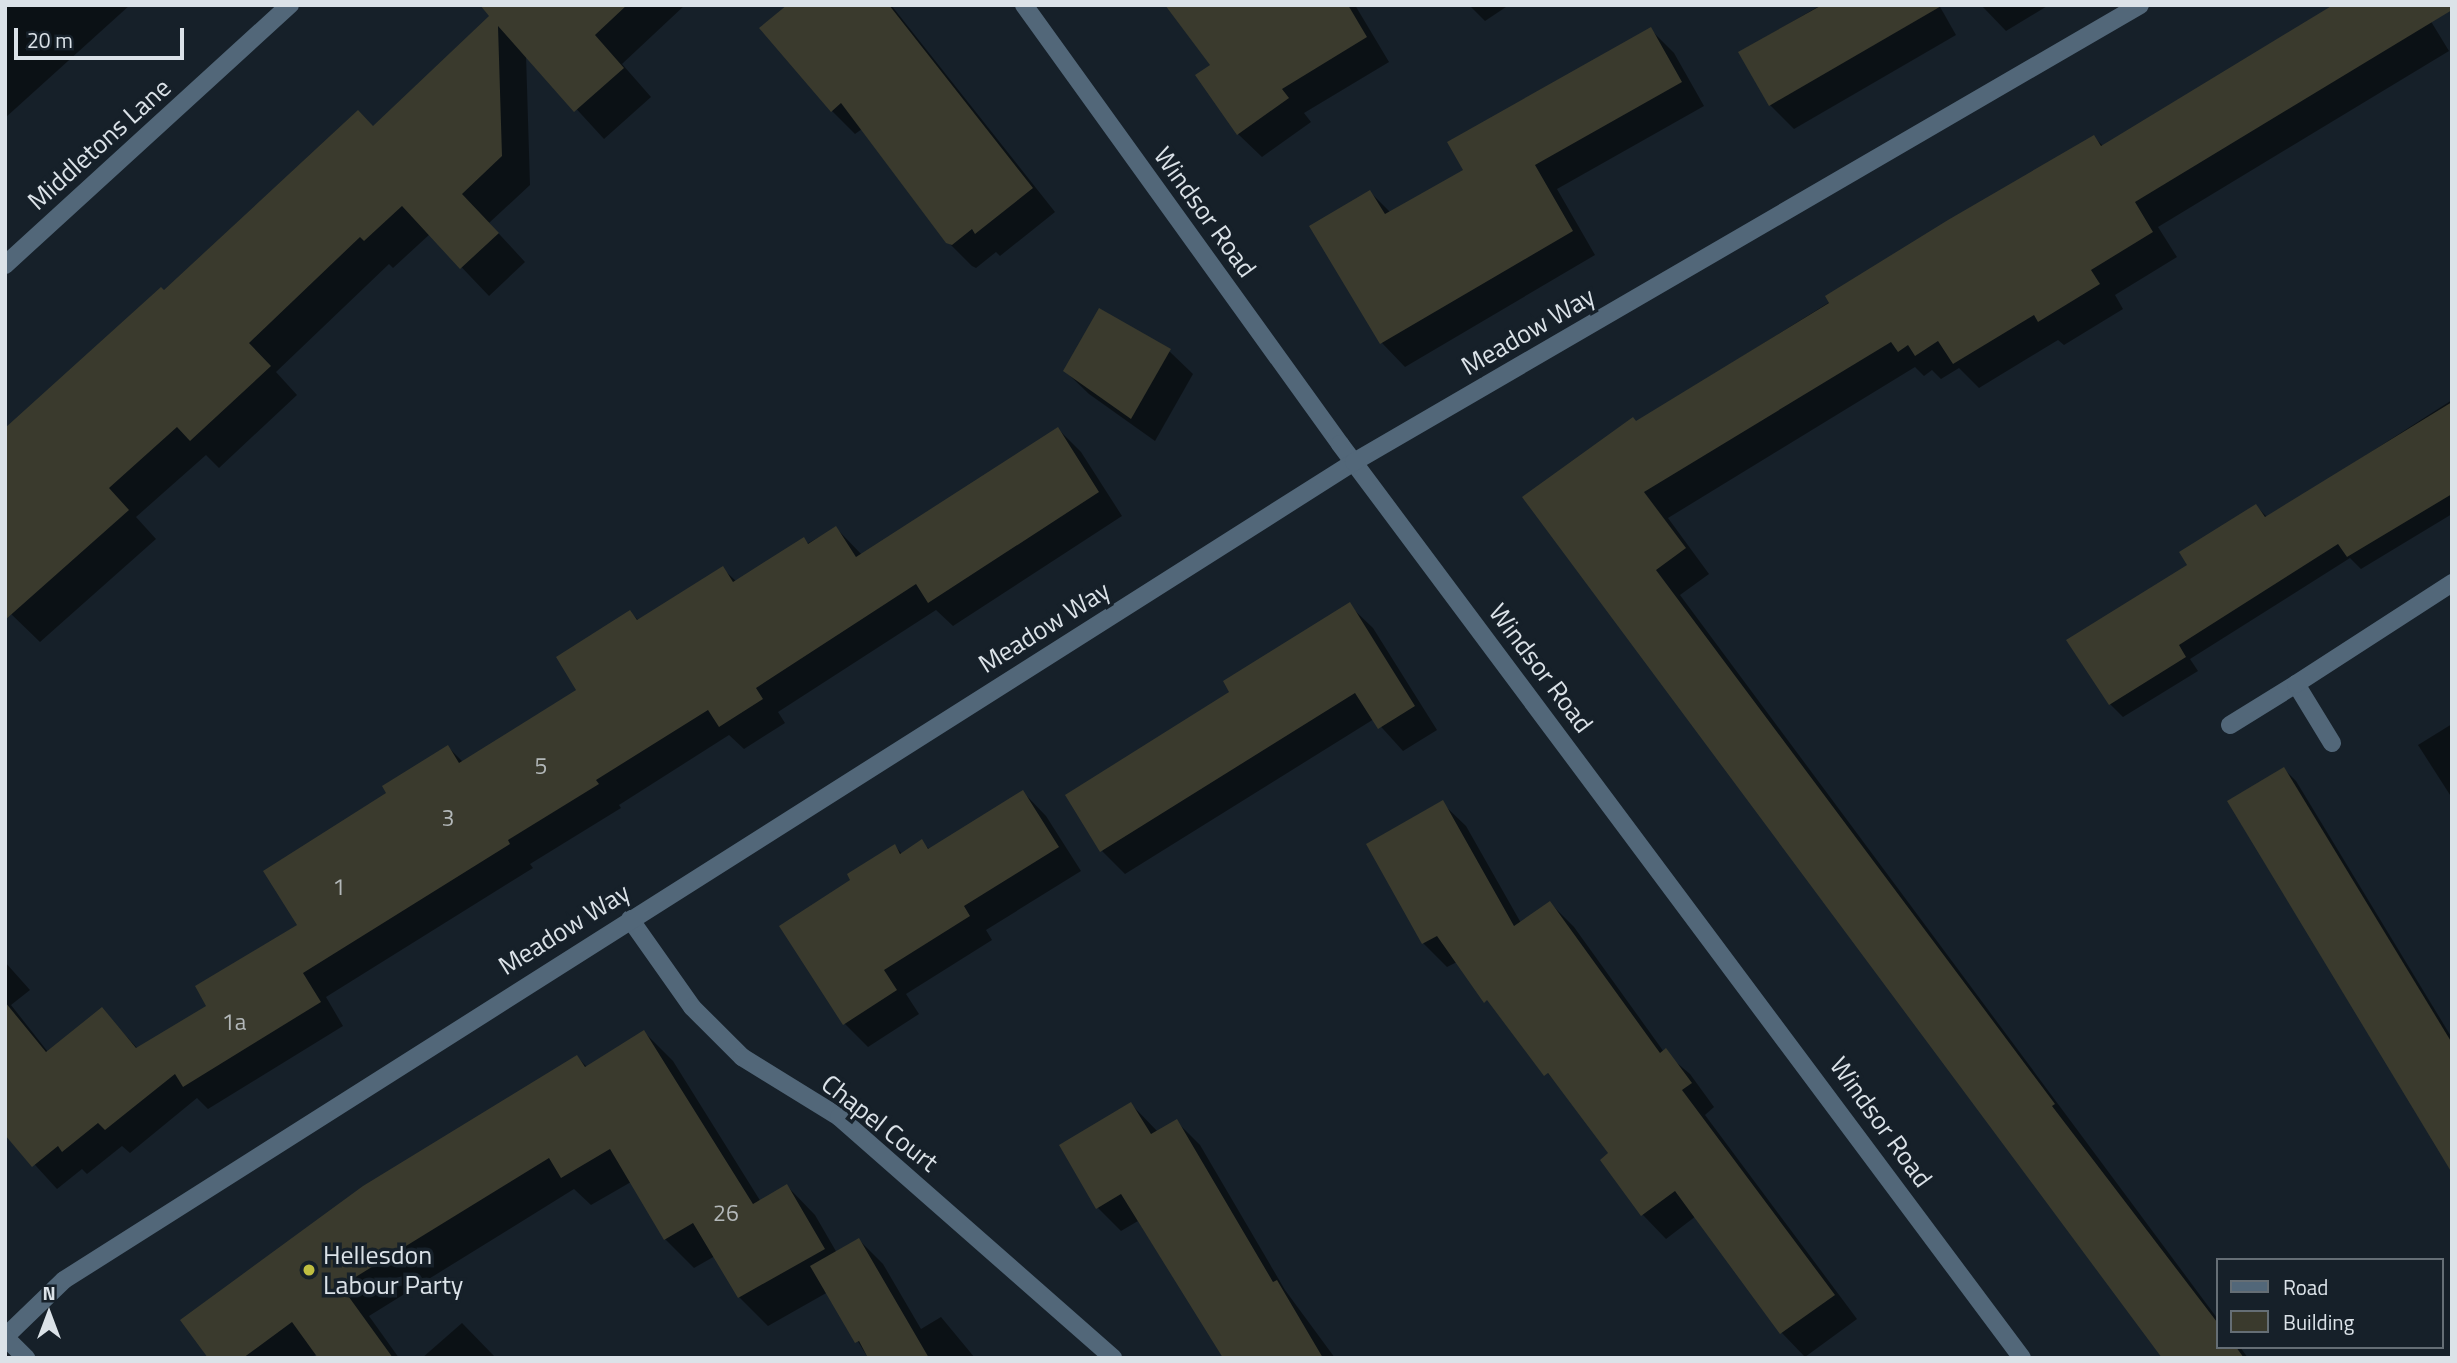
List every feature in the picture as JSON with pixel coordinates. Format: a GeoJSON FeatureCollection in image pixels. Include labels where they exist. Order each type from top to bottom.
{"type":"FeatureCollection","features":[{"type":"Feature","properties":{"kind":"street","name":"Middletons Lane"},"geometry":{"type":"LineString","coordinates":[[5,264],[290,5]]}},
{"type":"Feature","properties":{"kind":"street","name":"Windsor Road"},"geometry":{"type":"LineString","coordinates":[[1024,5],[1354,463],[2022,1358]]}},
{"type":"Feature","properties":{"kind":"street","name":"Meadow Way"},"geometry":{"type":"LineString","coordinates":[[5,1337],[64,1280],[629,919],[1354,463],[2140,5]]}},
{"type":"Feature","properties":{"kind":"street"},"geometry":{"type":"LineString","coordinates":[[2230,725],[2452,583]]}},
{"type":"Feature","properties":{"kind":"street"},"geometry":{"type":"LineString","coordinates":[[2296,684],[2332,743]]}},
{"type":"Feature","properties":{"kind":"street","name":"Chapel Court"},"geometry":{"type":"LineString","coordinates":[[629,919],[692,1007],[742,1057],[839,1117],[1113,1358]]}},
{"type":"Feature","properties":{"kind":"street"},"geometry":{"type":"LineString","coordinates":[[5,1337],[26,1358]]}},
{"type":"Feature","properties":{"kind":"building"},"geometry":{"type":"Polygon","coordinates":[[[480,5],[627,5],[595,35],[624,68],[574,112],[498,26],[502,156],[462,194],[499,233],[460,269],[402,206],[364,241],[360,237],[249,343],[271,366],[190,441],[177,427],[109,488],[129,510],[5,620],[5,428],[161,287],[164,290],[358,110],[373,126],[489,16],[480,5]]]}},
{"type":"Feature","properties":{"kind":"building"},"geometry":{"type":"Polygon","coordinates":[[[787,5],[889,5],[1033,188],[975,234],[972,229],[952,245],[946,243],[841,103],[831,112],[759,28],[787,5]]]}},
{"type":"Feature","properties":{"kind":"building"},"geometry":{"type":"Polygon","coordinates":[[[1165,5],[1348,5],[1367,37],[1282,89],[1289,98],[1237,135],[1195,75],[1210,65],[1165,5]]]}},
{"type":"Feature","properties":{"kind":"building"},"geometry":{"type":"Polygon","coordinates":[[[1822,5],[1943,5],[1769,106],[1738,52],[1822,5]]]}},
{"type":"Feature","properties":{"kind":"building"},"geometry":{"type":"Polygon","coordinates":[[[2333,5],[2452,5],[2452,10],[2135,202],[2153,232],[2091,270],[2100,284],[2038,322],[2034,315],[1953,364],[1938,341],[1915,356],[1908,345],[1898,352],[1891,342],[1644,492],[1686,548],[1656,570],[2055,1104],[2052,1106],[2216,1321],[2216,1349],[2237,1349],[2244,1358],[2162,1358],[1522,497],[1633,417],[1636,421],[1829,303],[1825,296],[1948,220],[2094,135],[2101,146],[2333,5]]]}},
{"type":"Feature","properties":{"kind":"building"},"geometry":{"type":"Polygon","coordinates":[[[1651,27],[1682,82],[1535,165],[1573,231],[1380,344],[1309,226],[1370,190],[1385,214],[1463,170],[1447,142],[1651,27]]]}},
{"type":"Feature","properties":{"kind":"building"},"geometry":{"type":"Polygon","coordinates":[[[1099,308],[1171,349],[1131,419],[1063,371],[1099,308]]]}},
{"type":"Feature","properties":{"kind":"building"},"geometry":{"type":"Polygon","coordinates":[[[2452,402],[2452,494],[2347,557],[2338,544],[2179,645],[2186,657],[2109,705],[2066,640],[2187,565],[2179,552],[2256,504],[2265,517],[2452,402]]]}},
{"type":"Feature","properties":{"kind":"building"},"geometry":{"type":"Polygon","coordinates":[[[1058,427],[1099,492],[928,603],[916,584],[756,688],[763,699],[719,727],[708,710],[596,780],[599,784],[508,840],[510,844],[303,973],[321,1002],[183,1087],[175,1074],[105,1130],[98,1123],[62,1152],[58,1146],[32,1167],[5,1135],[5,1002],[46,1052],[102,1007],[136,1048],[206,1006],[195,986],[297,925],[263,871],[386,793],[382,786],[448,745],[459,763],[576,690],[556,657],[630,610],[637,620],[723,566],[733,582],[804,537],[808,544],[836,526],[856,557],[1058,427]]]}},
{"type":"Feature","properties":{"kind":"building"},"geometry":{"type":"Polygon","coordinates":[[[1350,602],[1415,706],[1378,729],[1355,693],[1100,852],[1065,795],[1229,692],[1223,681],[1350,602]]]}},
{"type":"Feature","properties":{"kind":"building"},"geometry":{"type":"Polygon","coordinates":[[[2284,767],[2452,1043],[2452,1173],[2227,801],[2284,767]]]}},
{"type":"Feature","properties":{"kind":"building"},"geometry":{"type":"Polygon","coordinates":[[[1023,790],[1059,847],[964,906],[970,916],[884,970],[897,990],[843,1025],[779,926],[850,880],[847,874],[895,844],[900,854],[922,839],[928,849],[1023,790]]]}},
{"type":"Feature","properties":{"kind":"building"},"geometry":{"type":"Polygon","coordinates":[[[1443,800],[1514,926],[1550,901],[1660,1053],[1666,1048],[1692,1083],[1682,1090],[1835,1295],[1780,1334],[1675,1191],[1641,1216],[1600,1160],[1608,1153],[1548,1073],[1544,1076],[1487,1000],[1484,1003],[1437,936],[1422,944],[1366,844],[1443,800]]]}},
{"type":"Feature","properties":{"kind":"building"},"geometry":{"type":"Polygon","coordinates":[[[644,1030],[753,1204],[787,1184],[825,1249],[738,1298],[693,1223],[664,1240],[610,1149],[561,1178],[549,1158],[341,1286],[393,1358],[318,1358],[292,1322],[243,1358],[208,1358],[180,1320],[363,1186],[577,1055],[585,1067],[644,1030]]]}},
{"type":"Feature","properties":{"kind":"building"},"geometry":{"type":"Polygon","coordinates":[[[1131,1102],[1151,1134],[1177,1119],[1273,1282],[1277,1280],[1323,1358],[1223,1358],[1121,1194],[1096,1209],[1059,1145],[1131,1102]]]}},
{"type":"Feature","properties":{"kind":"building"},"geometry":{"type":"Polygon","coordinates":[[[859,1238],[929,1358],[868,1358],[859,1341],[855,1343],[810,1266],[859,1238]]]}},
{"type":"Feature","properties":{"kind":"place","name":"Hellesdon Labour Party"},"geometry":{"type":"Point","coordinates":[309,1270]}}]}
